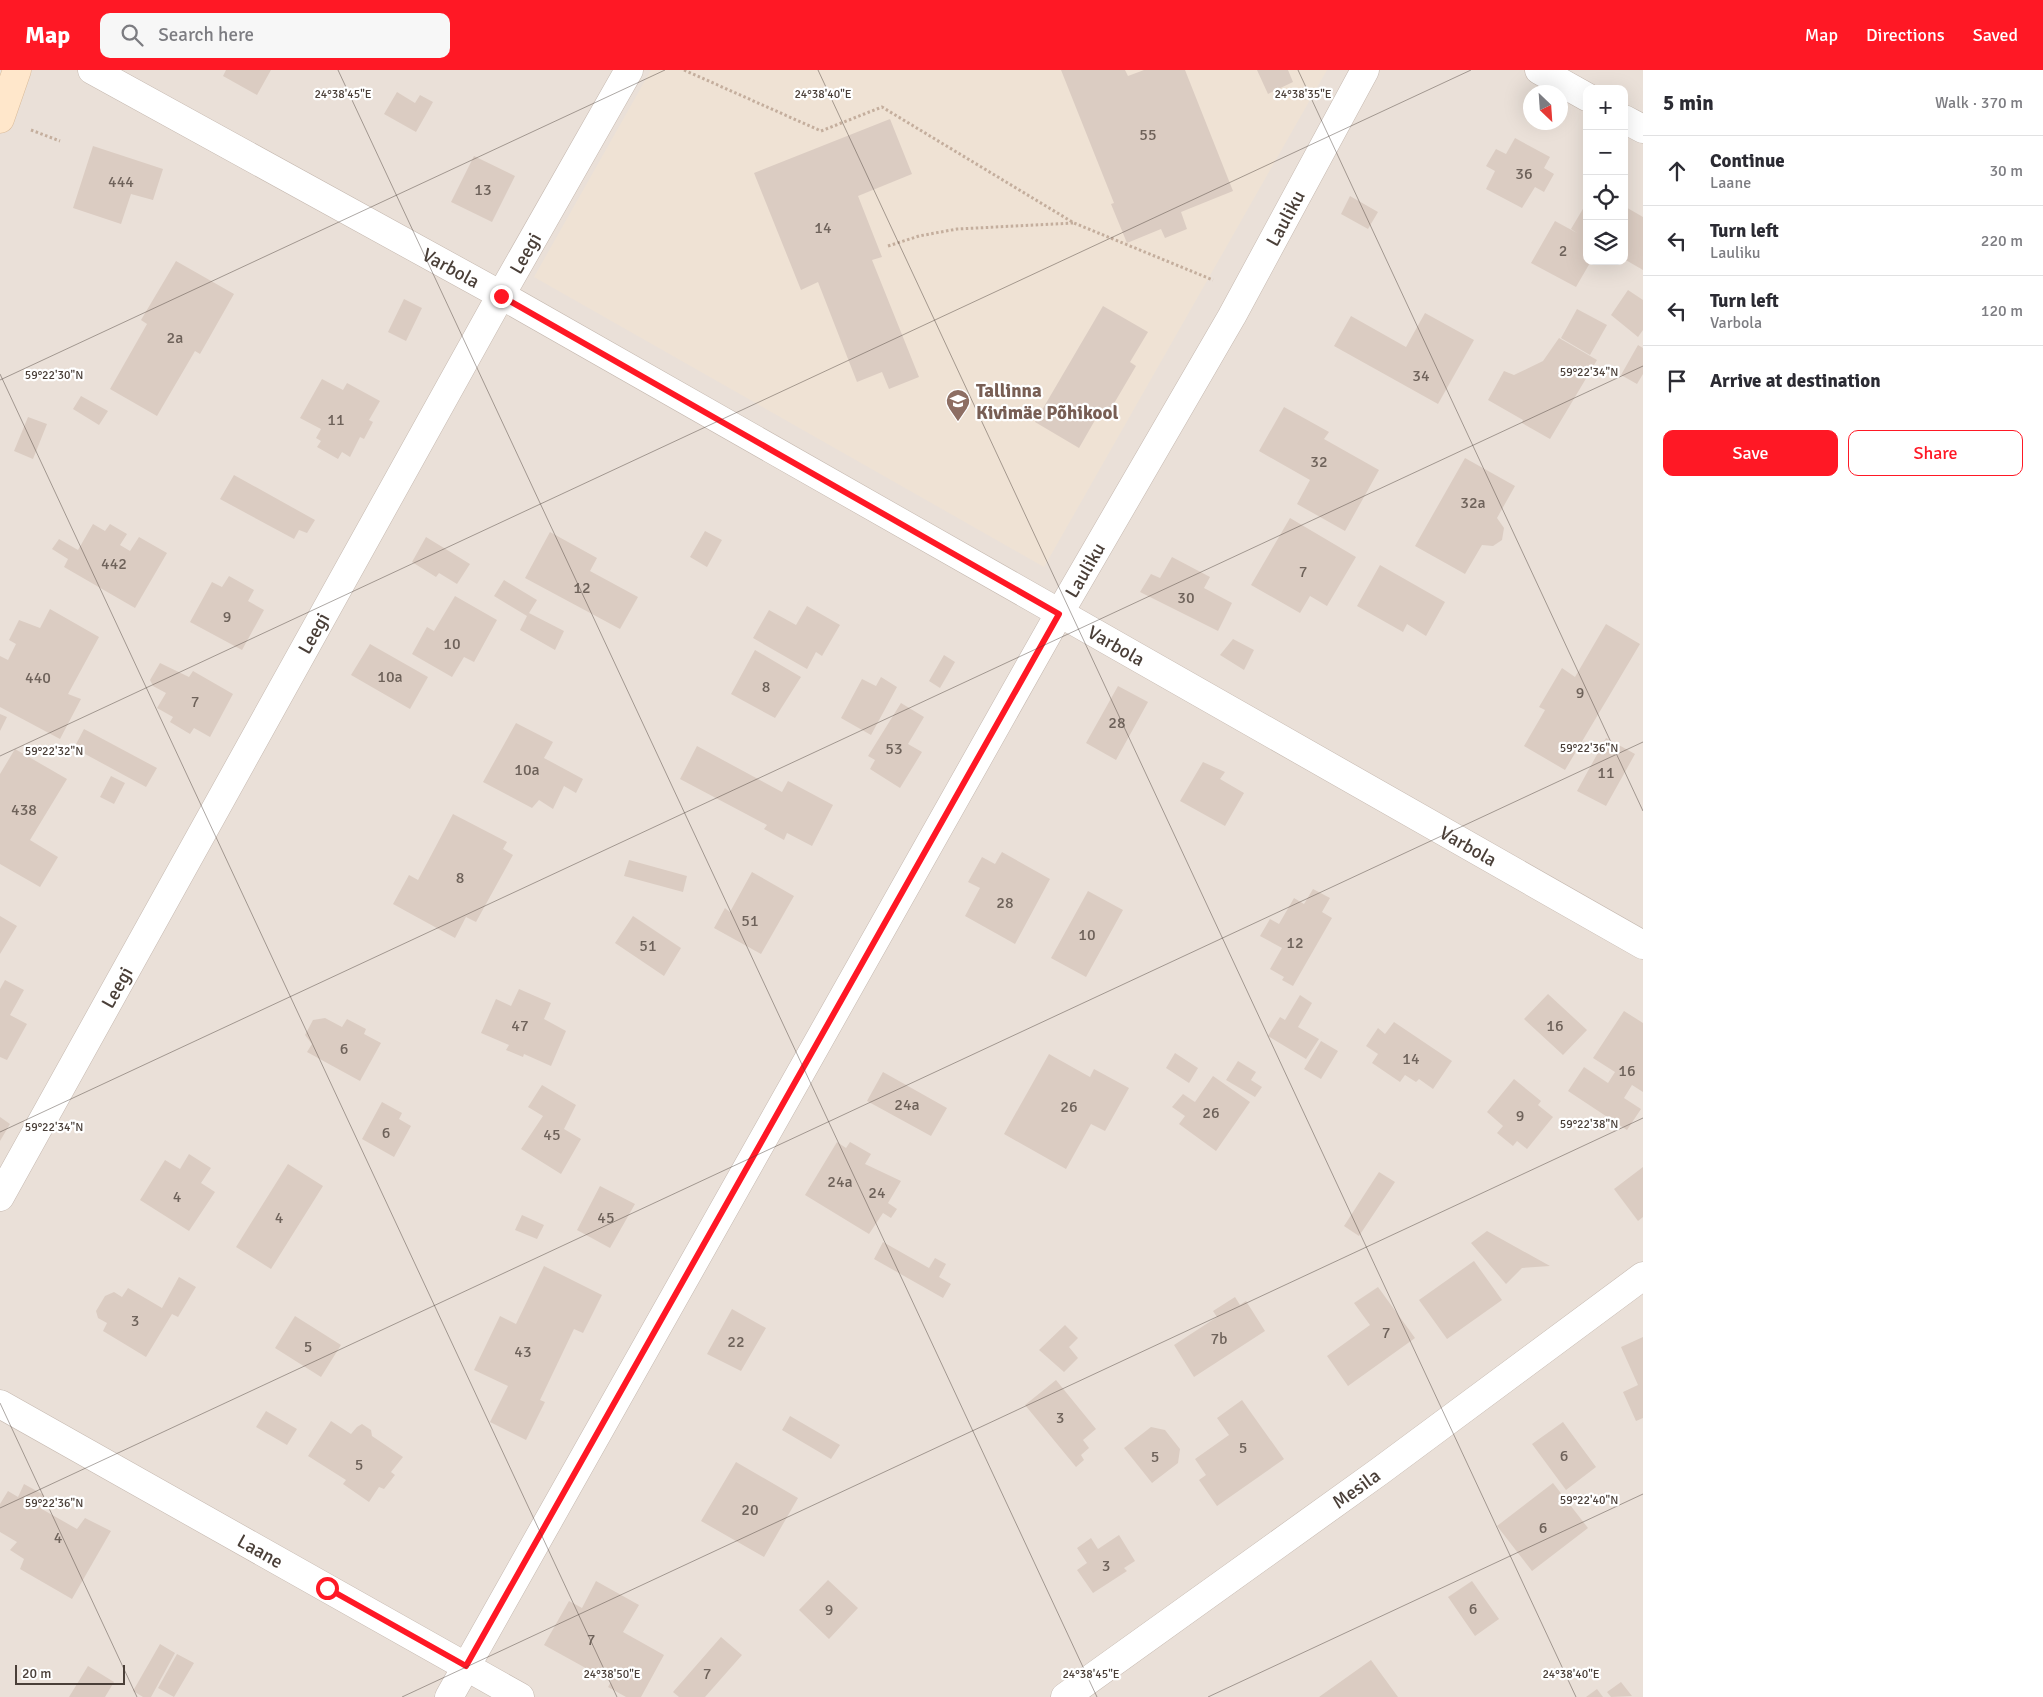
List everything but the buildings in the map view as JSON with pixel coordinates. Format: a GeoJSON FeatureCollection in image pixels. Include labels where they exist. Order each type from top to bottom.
{"type":"FeatureCollection","features":[{"type":"Feature","properties":{"kind":"main road"},"geometry":{"type":"LineString","coordinates":[[0,119],[17,70]]}},
{"type":"Feature","properties":{"kind":"street","name":"Varbola"},"geometry":{"type":"LineString","coordinates":[[92,70],[501,296],[1643,945]]}},
{"type":"Feature","properties":{"kind":"street","name":"Leegi"},"geometry":{"type":"LineString","coordinates":[[0,1196],[501,296],[629,70]]}},
{"type":"Feature","properties":{"kind":"street","name":"Lauliku"},"geometry":{"type":"LineString","coordinates":[[449,1697],[1059,614],[1222,333],[1365,70]]}},
{"type":"Feature","properties":{"kind":"street"},"geometry":{"type":"LineString","coordinates":[[1539,70],[1583,95]]}},
{"type":"Feature","properties":{"kind":"street"},"geometry":{"type":"LineString","coordinates":[[1628,120],[1643,129]]}},
{"type":"Feature","properties":{"kind":"street","name":"Mesila"},"geometry":{"type":"LineString","coordinates":[[1065,1697],[1380,1471],[1643,1276]]}},
{"type":"Feature","properties":{"kind":"street","name":"Laane"},"geometry":{"type":"LineString","coordinates":[[0,1404],[520,1697]]}},
{"type":"Feature","properties":{"kind":"path"},"geometry":{"type":"LineString","coordinates":[[684,70],[821,131],[882,108],[1074,223],[1244,292]]}},
{"type":"Feature","properties":{"kind":"path"},"geometry":{"type":"LineString","coordinates":[[888,246],[919,236],[957,229],[1074,223]]}},
{"type":"Feature","properties":{"kind":"shaded area"},"geometry":{"type":"Polygon","coordinates":[[[0,70],[1643,70],[1643,1697],[0,1697],[0,70]]]}},
{"type":"Feature","properties":{"kind":"shaded area","name":"Tallinna Kivimäe Põhikool"},"geometry":{"type":"Polygon","coordinates":[[[651,70],[1327,70],[1044,567],[534,277],[651,70]]]}},
{"type":"Feature","properties":{"kind":"place","name":"Tallinna Kivimäe Põhikool"},"geometry":{"type":"Point","coordinates":[958,422]}},
{"type":"Feature","properties":{"kind":"route"},"geometry":{"type":"LineString","coordinates":[[327,1588],[466,1666],[1059,614],[501,296]]}}]}
